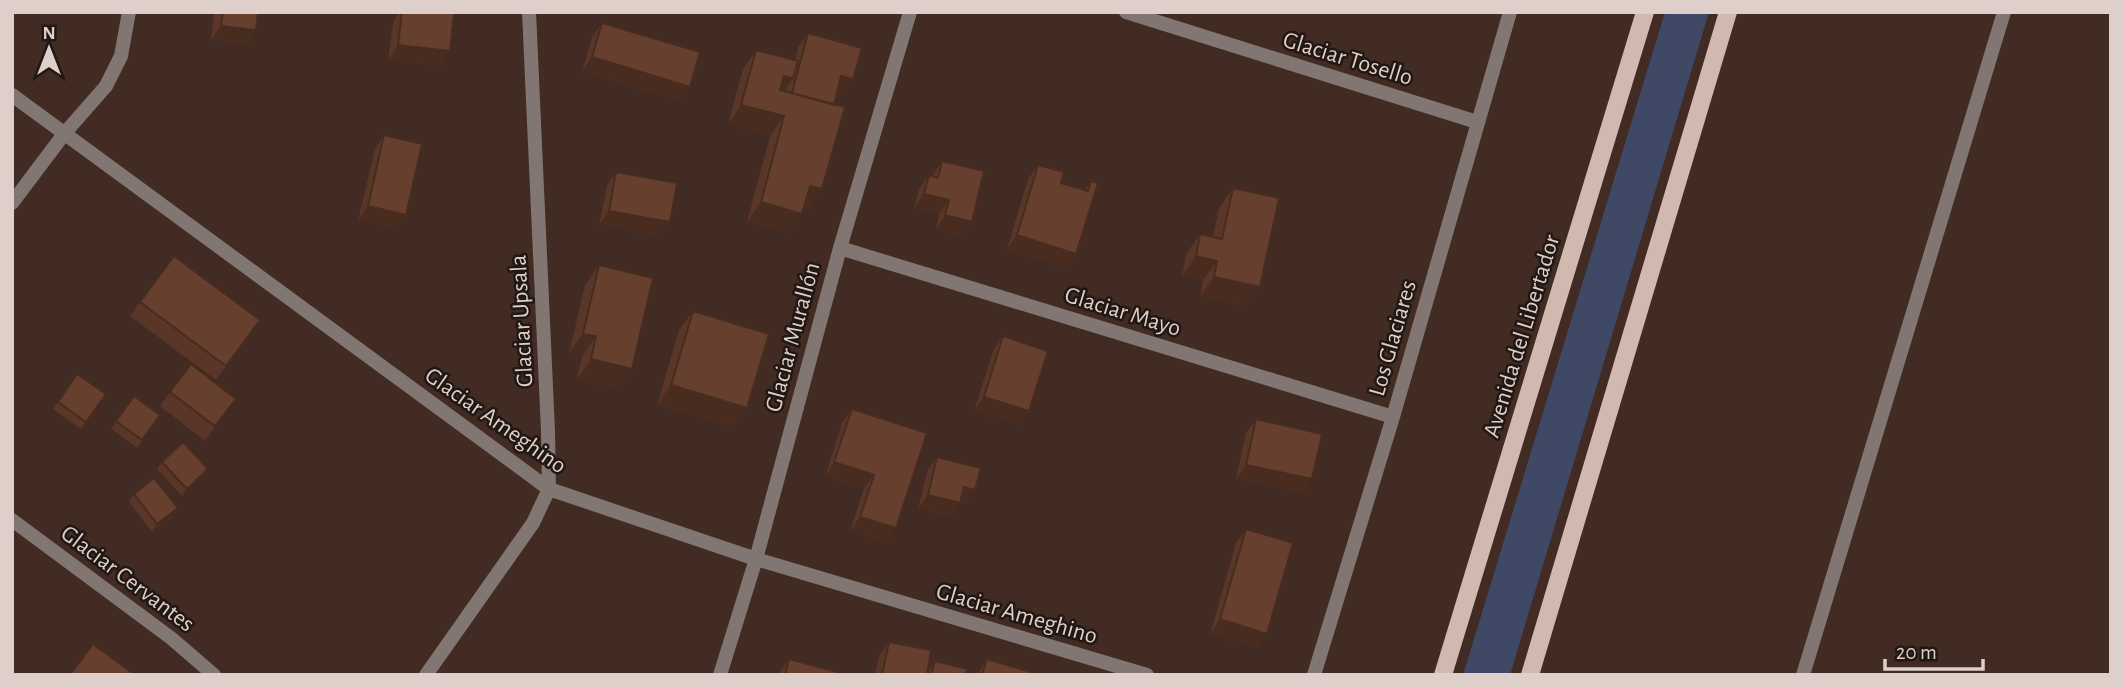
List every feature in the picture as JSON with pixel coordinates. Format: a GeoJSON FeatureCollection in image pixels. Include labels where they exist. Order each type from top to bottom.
{"type":"FeatureCollection","features":[{"type":"Feature","properties":{"kind":"main road","name":"Avenida del Libertador"},"geometry":{"type":"LineString","coordinates":[[1443,675],[1645,12]]}},
{"type":"Feature","properties":{"kind":"main road"},"geometry":{"type":"LineString","coordinates":[[1530,675],[1728,12]]}},
{"type":"Feature","properties":{"kind":"street"},"geometry":{"type":"LineString","coordinates":[[12,203],[64,134],[106,86],[121,56],[129,12]]}},
{"type":"Feature","properties":{"kind":"street","name":"Glaciar Upsala"},"geometry":{"type":"LineString","coordinates":[[426,675],[533,523],[549,489],[529,12]]}},
{"type":"Feature","properties":{"kind":"street","name":"Glaciar Murallón"},"geometry":{"type":"LineString","coordinates":[[720,675],[755,559],[840,248],[910,12]]}},
{"type":"Feature","properties":{"kind":"street","name":"Glaciar Tosello"},"geometry":{"type":"LineString","coordinates":[[1126,12],[1477,122]]}},
{"type":"Feature","properties":{"kind":"street","name":"Los Glaciares"},"geometry":{"type":"LineString","coordinates":[[1314,675],[1393,417],[1510,12]]}},
{"type":"Feature","properties":{"kind":"street"},"geometry":{"type":"LineString","coordinates":[[1803,675],[2004,12]]}},
{"type":"Feature","properties":{"kind":"street","name":"Glaciar Ameghino"},"geometry":{"type":"LineString","coordinates":[[12,95],[549,489],[755,559],[1147,675]]}},
{"type":"Feature","properties":{"kind":"street","name":"Glaciar Mayo"},"geometry":{"type":"LineString","coordinates":[[840,248],[1393,417]]}},
{"type":"Feature","properties":{"kind":"street","name":"Glaciar Cervantes"},"geometry":{"type":"LineString","coordinates":[[12,520],[171,638],[214,675]]}},
{"type":"Feature","properties":{"kind":"shaded area"},"geometry":{"type":"Polygon","coordinates":[[[1665,12],[1709,12],[1510,675],[1463,675],[1665,12]]]}},
{"type":"Feature","properties":{"kind":"building"},"geometry":{"type":"Polygon","coordinates":[[[223,12],[258,12],[256,30],[221,26],[223,12]]]}},
{"type":"Feature","properties":{"kind":"building"},"geometry":{"type":"Polygon","coordinates":[[[402,12],[454,13],[450,51],[398,45],[402,12]]]}},
{"type":"Feature","properties":{"kind":"building"},"geometry":{"type":"Polygon","coordinates":[[[602,23],[700,52],[690,87],[592,57],[602,23]]]}},
{"type":"Feature","properties":{"kind":"building"},"geometry":{"type":"Polygon","coordinates":[[[808,33],[862,48],[853,79],[841,76],[834,105],[792,93],[808,33]]]}},
{"type":"Feature","properties":{"kind":"building"},"geometry":{"type":"Polygon","coordinates":[[[756,50],[798,61],[793,78],[784,76],[780,90],[845,107],[822,189],[810,186],[802,214],[761,202],[784,116],[741,105],[756,50]]]}},
{"type":"Feature","properties":{"kind":"building"},"geometry":{"type":"Polygon","coordinates":[[[384,135],[422,144],[406,215],[368,206],[384,135]]]}},
{"type":"Feature","properties":{"kind":"building"},"geometry":{"type":"Polygon","coordinates":[[[942,161],[984,171],[972,222],[945,215],[949,200],[924,194],[929,175],[938,178],[942,161]]]}},
{"type":"Feature","properties":{"kind":"building"},"geometry":{"type":"Polygon","coordinates":[[[1038,165],[1064,172],[1061,183],[1088,191],[1091,181],[1098,183],[1076,254],[1017,235],[1038,165]]]}},
{"type":"Feature","properties":{"kind":"building"},"geometry":{"type":"Polygon","coordinates":[[[616,172],[677,183],[670,222],[609,211],[616,172]]]}},
{"type":"Feature","properties":{"kind":"building"},"geometry":{"type":"Polygon","coordinates":[[[1233,188],[1279,198],[1260,287],[1214,277],[1217,261],[1196,256],[1200,234],[1222,239],[1233,188]]]}},
{"type":"Feature","properties":{"kind":"building"},"geometry":{"type":"Polygon","coordinates":[[[174,256],[260,320],[226,366],[140,302],[174,256]]]}},
{"type":"Feature","properties":{"kind":"building"},"geometry":{"type":"Polygon","coordinates":[[[599,265],[653,278],[632,369],[591,359],[596,336],[583,334],[599,265]]]}},
{"type":"Feature","properties":{"kind":"building"},"geometry":{"type":"Polygon","coordinates":[[[693,311],[769,334],[747,408],[671,385],[693,311]]]}},
{"type":"Feature","properties":{"kind":"building"},"geometry":{"type":"Polygon","coordinates":[[[1003,336],[1048,351],[1029,411],[984,397],[1003,336]]]}},
{"type":"Feature","properties":{"kind":"building"},"geometry":{"type":"Polygon","coordinates":[[[191,364],[236,399],[215,426],[170,392],[191,364]]]}},
{"type":"Feature","properties":{"kind":"building"},"geometry":{"type":"Polygon","coordinates":[[[77,374],[106,394],[86,422],[58,402],[77,374]]]}},
{"type":"Feature","properties":{"kind":"building"},"geometry":{"type":"Polygon","coordinates":[[[134,396],[160,415],[142,440],[116,421],[134,396]]]}},
{"type":"Feature","properties":{"kind":"building"},"geometry":{"type":"Polygon","coordinates":[[[852,409],[927,433],[896,528],[860,517],[874,475],[834,462],[852,409]]]}},
{"type":"Feature","properties":{"kind":"building"},"geometry":{"type":"Polygon","coordinates":[[[1256,419],[1322,434],[1312,479],[1246,465],[1256,419]]]}},
{"type":"Feature","properties":{"kind":"building"},"geometry":{"type":"Polygon","coordinates":[[[183,442],[208,469],[187,489],[162,462],[183,442]]]}},
{"type":"Feature","properties":{"kind":"building"},"geometry":{"type":"Polygon","coordinates":[[[937,457],[981,468],[975,490],[964,487],[960,503],[928,495],[937,457]]]}},
{"type":"Feature","properties":{"kind":"building"},"geometry":{"type":"Polygon","coordinates":[[[154,478],[178,508],[157,524],[134,494],[154,478]]]}},
{"type":"Feature","properties":{"kind":"building"},"geometry":{"type":"Polygon","coordinates":[[[1246,529],[1293,543],[1267,634],[1220,619],[1246,529]]]}},
{"type":"Feature","properties":{"kind":"building"},"geometry":{"type":"Polygon","coordinates":[[[889,642],[931,650],[927,675],[882,675],[889,642]]]}},
{"type":"Feature","properties":{"kind":"building"},"geometry":{"type":"Polygon","coordinates":[[[93,644],[135,675],[70,675],[93,644]]]}},
{"type":"Feature","properties":{"kind":"building"},"geometry":{"type":"Polygon","coordinates":[[[789,659],[841,673],[841,675],[785,675],[789,659]]]}},
{"type":"Feature","properties":{"kind":"building"},"geometry":{"type":"Polygon","coordinates":[[[987,659],[1034,673],[982,675],[987,659]]]}},
{"type":"Feature","properties":{"kind":"building"},"geometry":{"type":"Polygon","coordinates":[[[935,661],[967,669],[966,675],[931,675],[935,661]]]}}]}
